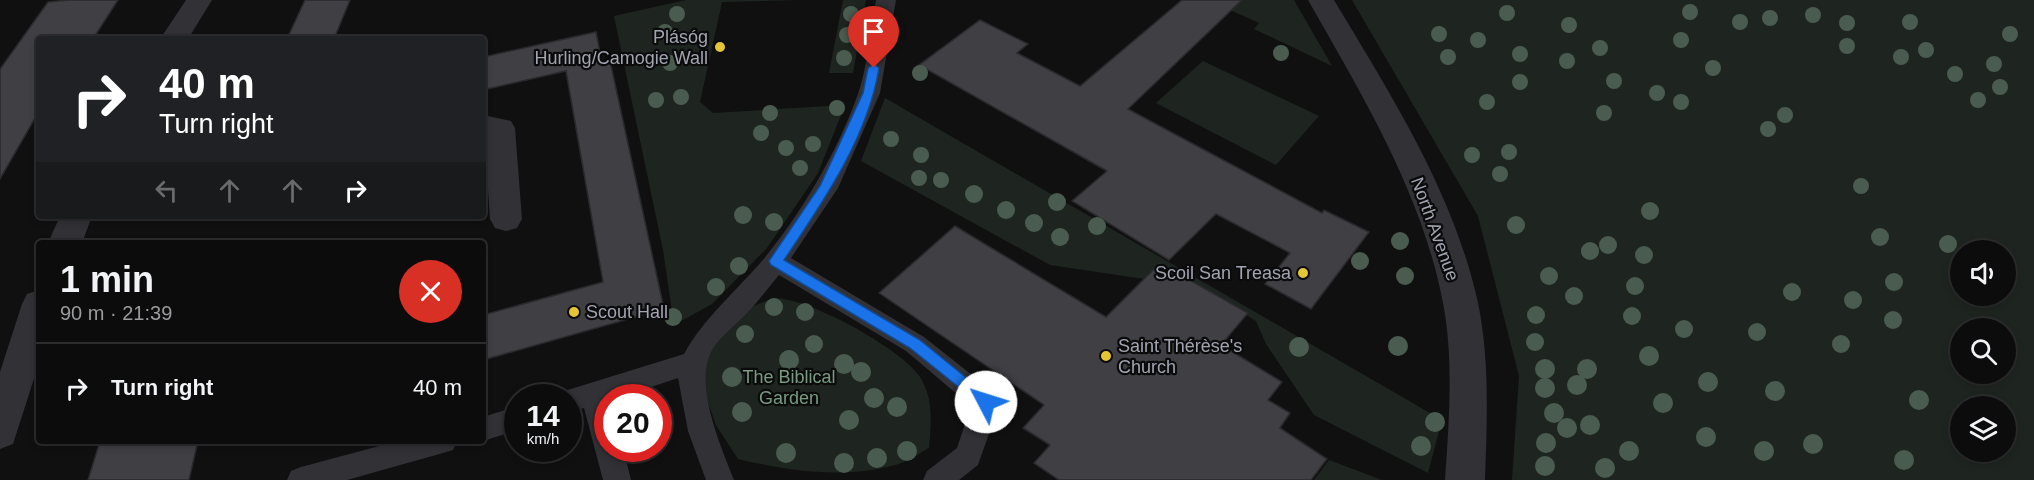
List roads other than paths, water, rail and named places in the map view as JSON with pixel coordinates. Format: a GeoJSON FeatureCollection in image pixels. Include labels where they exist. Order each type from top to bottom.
{"type":"FeatureCollection","features":[{"type":"Feature","properties":{"kind":"street"},"geometry":{"type":"LineString","coordinates":[[176,36],[199,0]]}},
{"type":"Feature","properties":{"kind":"street","name":"North Avenue"},"geometry":{"type":"LineString","coordinates":[[1321,0],[1374,90],[1413,168],[1436,222],[1455,281],[1468,363],[1465,480]]}},
{"type":"Feature","properties":{"kind":"street"},"geometry":{"type":"LineString","coordinates":[[486,126],[500,128],[506,219]]}},
{"type":"Feature","properties":{"kind":"street"},"geometry":{"type":"LineString","coordinates":[[66,240],[75,219]]}},
{"type":"Feature","properties":{"kind":"street"},"geometry":{"type":"LineString","coordinates":[[0,432],[36,314]]}},
{"type":"Feature","properties":{"kind":"lane"},"geometry":{"type":"LineString","coordinates":[[720,480],[702,431],[692,374],[693,362],[705,339],[740,304],[776,261],[826,188],[869,93],[886,0]]}},
{"type":"Feature","properties":{"kind":"lane"},"geometry":{"type":"LineString","coordinates":[[776,261],[915,344],[986,402],[968,456],[937,480]]}},
{"type":"Feature","properties":{"kind":"lane"},"geometry":{"type":"LineString","coordinates":[[625,384],[693,362]]}},
{"type":"Feature","properties":{"kind":"lane"},"geometry":{"type":"LineString","coordinates":[[582,397],[594,394]]}},
{"type":"Feature","properties":{"kind":"lane"},"geometry":{"type":"LineString","coordinates":[[486,428],[504,422]]}},
{"type":"Feature","properties":{"kind":"lane"},"geometry":{"type":"LineString","coordinates":[[301,480],[431,444]]}},
{"type":"Feature","properties":{"kind":"lane"},"geometry":{"type":"LineString","coordinates":[[612,462],[617,480]]}},
{"type":"Feature","properties":{"kind":"place","name":"Plásóg Hurling/Camogie Wall"},"geometry":{"type":"Point","coordinates":[720,47]}},
{"type":"Feature","properties":{"kind":"place","name":"Scoil San Treasa"},"geometry":{"type":"Point","coordinates":[1303,273]}},
{"type":"Feature","properties":{"kind":"place","name":"Scout Hall"},"geometry":{"type":"Point","coordinates":[574,312]}},
{"type":"Feature","properties":{"kind":"place","name":"Saint Thérèse's Church"},"geometry":{"type":"Point","coordinates":[1106,356]}},
{"type":"Feature","properties":{"kind":"park label","name":"The Biblical Garden"},"geometry":{"type":"Point","coordinates":[789,388]}}]}
